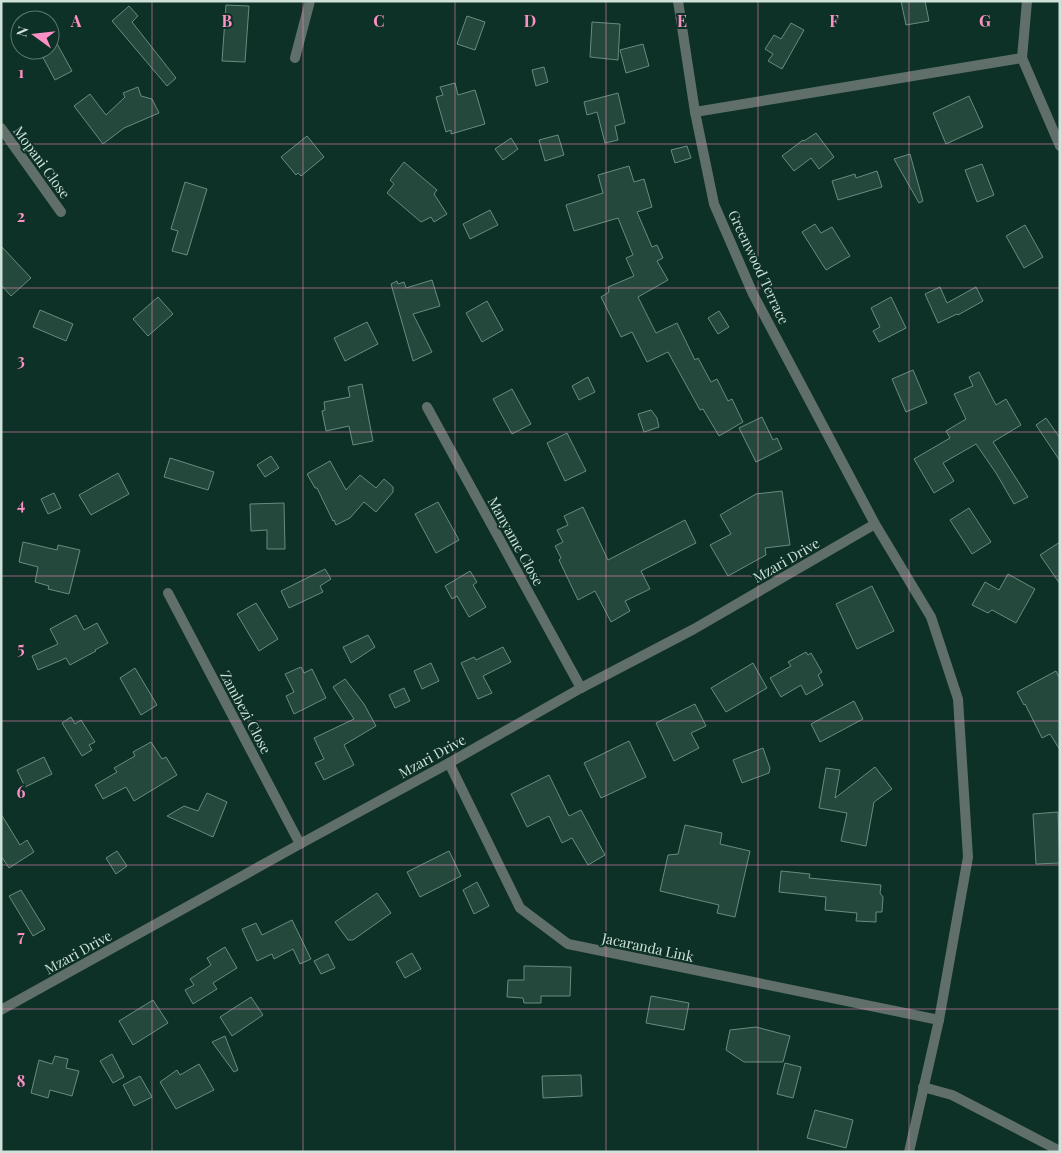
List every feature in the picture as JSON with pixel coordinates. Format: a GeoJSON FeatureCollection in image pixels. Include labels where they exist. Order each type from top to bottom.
{"type":"FeatureCollection","features":[{"type":"Feature","properties":{"kind":"street"},"geometry":{"type":"LineString","coordinates":[[295,58],[310,1]]}},
{"type":"Feature","properties":{"kind":"street","name":"Greenwood Terrace"},"geometry":{"type":"LineString","coordinates":[[678,1],[695,112],[714,204],[753,294],[875,524],[930,617],[958,699],[968,857],[939,1020],[909,1152]]}},
{"type":"Feature","properties":{"kind":"street"},"geometry":{"type":"LineString","coordinates":[[1027,1],[1022,58],[1060,146]]}},
{"type":"Feature","properties":{"kind":"street"},"geometry":{"type":"LineString","coordinates":[[695,112],[1022,58]]}},
{"type":"Feature","properties":{"kind":"street","name":"Mopani Close"},"geometry":{"type":"LineString","coordinates":[[1,128],[61,212]]}},
{"type":"Feature","properties":{"kind":"street","name":"Manyame Close"},"geometry":{"type":"LineString","coordinates":[[427,407],[581,688]]}},
{"type":"Feature","properties":{"kind":"street","name":"Mzari Drive"},"geometry":{"type":"LineString","coordinates":[[1,1010],[449,763],[581,688],[694,629],[875,524]]}},
{"type":"Feature","properties":{"kind":"street","name":"Zambezi Close"},"geometry":{"type":"LineString","coordinates":[[168,593],[300,844]]}},
{"type":"Feature","properties":{"kind":"street","name":"Jacaranda Link"},"geometry":{"type":"LineString","coordinates":[[449,763],[520,908],[568,944],[939,1020]]}},
{"type":"Feature","properties":{"kind":"street"},"geometry":{"type":"LineString","coordinates":[[923,1087],[952,1096],[1060,1151]]}},
{"type":"Feature","properties":{"kind":"building"},"geometry":{"type":"Polygon","coordinates":[[[901,1],[925,1],[929,21],[906,25],[901,1]]]}},
{"type":"Feature","properties":{"kind":"building"},"geometry":{"type":"Polygon","coordinates":[[[226,5],[249,6],[245,62],[222,61],[226,5]]]}},
{"type":"Feature","properties":{"kind":"building"},"geometry":{"type":"Polygon","coordinates":[[[129,6],[138,16],[132,22],[176,78],[167,86],[112,21],[129,6]]]}},
{"type":"Feature","properties":{"kind":"building"},"geometry":{"type":"Polygon","coordinates":[[[467,16],[485,22],[475,50],[457,44],[467,16]]]}},
{"type":"Feature","properties":{"kind":"building"},"geometry":{"type":"Polygon","coordinates":[[[592,22],[620,24],[618,60],[590,57],[592,22]]]}},
{"type":"Feature","properties":{"kind":"building"},"geometry":{"type":"Polygon","coordinates":[[[791,23],[804,30],[782,69],[768,61],[773,54],[765,49],[774,35],[781,39],[791,23]]]}},
{"type":"Feature","properties":{"kind":"building"},"geometry":{"type":"Polygon","coordinates":[[[643,44],[649,66],[626,73],[620,50],[643,44]]]}},
{"type":"Feature","properties":{"kind":"building"},"geometry":{"type":"Polygon","coordinates":[[[60,49],[72,71],[55,80],[44,60],[60,60],[60,49]]]}},
{"type":"Feature","properties":{"kind":"building"},"geometry":{"type":"Polygon","coordinates":[[[544,67],[548,82],[536,86],[532,70],[544,67]]]}},
{"type":"Feature","properties":{"kind":"building"},"geometry":{"type":"Polygon","coordinates":[[[455,83],[458,95],[475,90],[485,124],[451,134],[451,130],[446,132],[436,97],[443,95],[440,87],[455,83]]]}},
{"type":"Feature","properties":{"kind":"building"},"geometry":{"type":"Polygon","coordinates":[[[138,87],[141,96],[152,99],[159,113],[124,128],[103,144],[74,106],[90,94],[106,115],[125,97],[123,93],[138,87]]]}},
{"type":"Feature","properties":{"kind":"building"},"geometry":{"type":"Polygon","coordinates":[[[618,93],[625,123],[615,126],[618,140],[605,143],[597,112],[587,115],[584,102],[618,93]]]}},
{"type":"Feature","properties":{"kind":"building"},"geometry":{"type":"Polygon","coordinates":[[[969,96],[983,127],[946,144],[933,113],[969,96]]]}},
{"type":"Feature","properties":{"kind":"building"},"geometry":{"type":"Polygon","coordinates":[[[816,133],[834,157],[819,169],[811,158],[794,171],[782,156],[816,133]]]}},
{"type":"Feature","properties":{"kind":"building"},"geometry":{"type":"Polygon","coordinates":[[[558,135],[564,155],[545,161],[539,140],[558,135]]]}},
{"type":"Feature","properties":{"kind":"building"},"geometry":{"type":"Polygon","coordinates":[[[307,136],[324,157],[301,176],[298,173],[296,175],[281,157],[307,136]]]}},
{"type":"Feature","properties":{"kind":"building"},"geometry":{"type":"Polygon","coordinates":[[[511,138],[518,149],[503,160],[495,149],[511,138]]]}},
{"type":"Feature","properties":{"kind":"building"},"geometry":{"type":"Polygon","coordinates":[[[687,146],[691,158],[675,163],[671,150],[687,146]]]}},
{"type":"Feature","properties":{"kind":"building"},"geometry":{"type":"Polygon","coordinates":[[[910,154],[923,201],[919,203],[894,159],[910,154]]]}},
{"type":"Feature","properties":{"kind":"building"},"geometry":{"type":"Polygon","coordinates":[[[404,162],[437,190],[434,194],[447,214],[434,222],[431,217],[421,222],[387,193],[394,184],[390,180],[404,162]]]}},
{"type":"Feature","properties":{"kind":"building"},"geometry":{"type":"Polygon","coordinates":[[[982,164],[994,195],[977,202],[965,170],[982,164]]]}},
{"type":"Feature","properties":{"kind":"building"},"geometry":{"type":"Polygon","coordinates":[[[629,166],[634,182],[644,179],[652,207],[637,212],[652,247],[657,245],[663,258],[657,261],[668,280],[638,297],[656,333],[677,323],[695,360],[698,358],[711,382],[717,379],[728,401],[732,399],[743,422],[719,436],[703,409],[700,410],[668,352],[647,362],[632,332],[621,337],[601,297],[609,292],[608,287],[634,276],[626,258],[633,255],[618,218],[574,231],[566,205],[603,193],[598,175],[629,166]]]}},
{"type":"Feature","properties":{"kind":"building"},"geometry":{"type":"Polygon","coordinates":[[[877,171],[882,187],[838,200],[832,181],[855,174],[856,178],[877,171]]]}},
{"type":"Feature","properties":{"kind":"building"},"geometry":{"type":"Polygon","coordinates":[[[185,182],[207,189],[187,255],[172,251],[178,231],[171,229],[185,182]]]}},
{"type":"Feature","properties":{"kind":"building"},"geometry":{"type":"Polygon","coordinates":[[[490,210],[498,225],[470,239],[463,224],[490,210]]]}},
{"type":"Feature","properties":{"kind":"building"},"geometry":{"type":"Polygon","coordinates":[[[815,224],[821,233],[832,227],[850,256],[826,270],[802,232],[815,224]]]}},
{"type":"Feature","properties":{"kind":"building"},"geometry":{"type":"Polygon","coordinates":[[[1025,225],[1043,257],[1024,268],[1006,236],[1025,225]]]}},
{"type":"Feature","properties":{"kind":"building"},"geometry":{"type":"Polygon","coordinates":[[[1,246],[31,278],[11,296],[1,285],[1,246]]]}},
{"type":"Feature","properties":{"kind":"building"},"geometry":{"type":"Polygon","coordinates":[[[432,280],[440,306],[413,314],[432,352],[413,361],[391,284],[397,281],[398,284],[404,282],[406,288],[432,280]]]}},
{"type":"Feature","properties":{"kind":"building"},"geometry":{"type":"Polygon","coordinates":[[[940,287],[947,303],[976,287],[983,301],[958,315],[938,323],[925,294],[940,287]]]}},
{"type":"Feature","properties":{"kind":"building"},"geometry":{"type":"Polygon","coordinates":[[[158,297],[173,314],[148,336],[133,319],[158,297]]]}},
{"type":"Feature","properties":{"kind":"building"},"geometry":{"type":"Polygon","coordinates":[[[891,297],[906,328],[879,342],[873,331],[880,327],[871,308],[891,297]]]}},
{"type":"Feature","properties":{"kind":"building"},"geometry":{"type":"Polygon","coordinates":[[[487,301],[503,330],[482,342],[466,313],[487,301]]]}},
{"type":"Feature","properties":{"kind":"building"},"geometry":{"type":"Polygon","coordinates":[[[40,310],[73,324],[66,341],[33,327],[40,310]]]}},
{"type":"Feature","properties":{"kind":"building"},"geometry":{"type":"Polygon","coordinates":[[[719,311],[729,327],[718,334],[708,318],[719,311]]]}},
{"type":"Feature","properties":{"kind":"building"},"geometry":{"type":"Polygon","coordinates":[[[367,322],[378,344],[345,361],[334,338],[367,322]]]}},
{"type":"Feature","properties":{"kind":"building"},"geometry":{"type":"Polygon","coordinates":[[[913,370],[927,403],[906,412],[892,379],[913,370]]]}},
{"type":"Feature","properties":{"kind":"building"},"geometry":{"type":"Polygon","coordinates":[[[979,372],[996,405],[1006,399],[1021,425],[993,442],[1028,497],[1014,504],[976,444],[943,463],[954,481],[934,493],[914,459],[950,438],[946,431],[966,419],[954,394],[973,386],[969,377],[979,372]]]}},
{"type":"Feature","properties":{"kind":"building"},"geometry":{"type":"Polygon","coordinates":[[[588,377],[595,392],[579,400],[572,386],[588,377]]]}},
{"type":"Feature","properties":{"kind":"building"},"geometry":{"type":"Polygon","coordinates":[[[362,384],[373,441],[353,445],[349,426],[326,431],[322,411],[325,410],[324,402],[350,397],[348,387],[362,384]]]}},
{"type":"Feature","properties":{"kind":"building"},"geometry":{"type":"Polygon","coordinates":[[[512,389],[531,424],[512,434],[493,399],[512,389]]]}},
{"type":"Feature","properties":{"kind":"building"},"geometry":{"type":"Polygon","coordinates":[[[651,410],[657,418],[659,427],[644,432],[638,414],[651,410]]]}},
{"type":"Feature","properties":{"kind":"building"},"geometry":{"type":"Polygon","coordinates":[[[762,417],[773,440],[777,438],[782,449],[756,462],[739,428],[762,417]]]}},
{"type":"Feature","properties":{"kind":"building"},"geometry":{"type":"Polygon","coordinates":[[[1046,418],[1060,438],[1060,461],[1036,425],[1046,418]]]}},
{"type":"Feature","properties":{"kind":"building"},"geometry":{"type":"Polygon","coordinates":[[[567,433],[586,471],[565,481],[547,443],[567,433]]]}},
{"type":"Feature","properties":{"kind":"building"},"geometry":{"type":"Polygon","coordinates":[[[271,456],[279,468],[265,477],[257,465],[271,456]]]}},
{"type":"Feature","properties":{"kind":"building"},"geometry":{"type":"Polygon","coordinates":[[[170,458],[214,472],[208,490],[164,477],[170,458]]]}},
{"type":"Feature","properties":{"kind":"building"},"geometry":{"type":"Polygon","coordinates":[[[330,461],[346,490],[360,475],[376,488],[384,479],[393,487],[393,492],[376,512],[364,502],[350,518],[336,525],[317,488],[315,488],[307,474],[330,461]]]}},
{"type":"Feature","properties":{"kind":"building"},"geometry":{"type":"Polygon","coordinates":[[[118,473],[129,494],[91,515],[79,495],[118,473]]]}},
{"type":"Feature","properties":{"kind":"building"},"geometry":{"type":"Polygon","coordinates":[[[782,491],[790,545],[765,548],[766,555],[728,576],[710,545],[731,534],[720,515],[756,494],[782,491]]]}},
{"type":"Feature","properties":{"kind":"building"},"geometry":{"type":"Polygon","coordinates":[[[54,493],[61,508],[48,514],[41,499],[54,493]]]}},
{"type":"Feature","properties":{"kind":"building"},"geometry":{"type":"Polygon","coordinates":[[[438,502],[459,540],[436,553],[415,514],[438,502]]]}},
{"type":"Feature","properties":{"kind":"building"},"geometry":{"type":"Polygon","coordinates":[[[284,503],[285,549],[267,549],[267,530],[251,531],[250,504],[284,503]]]}},
{"type":"Feature","properties":{"kind":"building"},"geometry":{"type":"Polygon","coordinates":[[[583,507],[608,560],[685,520],[696,543],[641,571],[650,589],[625,601],[630,611],[611,622],[595,591],[578,600],[559,560],[561,558],[555,546],[563,542],[557,530],[568,525],[564,516],[583,507]]]}},
{"type":"Feature","properties":{"kind":"building"},"geometry":{"type":"Polygon","coordinates":[[[969,508],[991,542],[972,554],[950,520],[969,508]]]}},
{"type":"Feature","properties":{"kind":"building"},"geometry":{"type":"Polygon","coordinates":[[[23,542],[57,550],[58,545],[80,550],[69,594],[48,589],[49,586],[35,582],[38,567],[19,562],[23,542]]]}},
{"type":"Feature","properties":{"kind":"building"},"geometry":{"type":"Polygon","coordinates":[[[1060,542],[1060,584],[1040,555],[1060,542]]]}},
{"type":"Feature","properties":{"kind":"building"},"geometry":{"type":"Polygon","coordinates":[[[325,569],[331,579],[320,586],[323,592],[289,608],[281,591],[325,569]]]}},
{"type":"Feature","properties":{"kind":"building"},"geometry":{"type":"Polygon","coordinates":[[[470,571],[477,582],[473,585],[486,607],[469,617],[457,596],[452,599],[445,586],[470,571]]]}},
{"type":"Feature","properties":{"kind":"building"},"geometry":{"type":"Polygon","coordinates":[[[1008,574],[1035,589],[1016,623],[992,610],[988,613],[972,605],[985,582],[999,590],[1008,574]]]}},
{"type":"Feature","properties":{"kind":"building"},"geometry":{"type":"Polygon","coordinates":[[[872,586],[894,631],[857,649],[836,604],[872,586]]]}},
{"type":"Feature","properties":{"kind":"building"},"geometry":{"type":"Polygon","coordinates":[[[256,603],[278,639],[259,651],[237,614],[256,603]]]}},
{"type":"Feature","properties":{"kind":"building"},"geometry":{"type":"Polygon","coordinates":[[[76,615],[84,630],[97,623],[108,643],[70,665],[66,658],[38,670],[32,656],[58,644],[50,629],[76,615]]]}},
{"type":"Feature","properties":{"kind":"building"},"geometry":{"type":"Polygon","coordinates":[[[368,635],[375,647],[351,663],[343,647],[368,635]]]}},
{"type":"Feature","properties":{"kind":"building"},"geometry":{"type":"Polygon","coordinates":[[[503,647],[511,662],[483,676],[492,693],[478,699],[461,663],[474,657],[476,660],[503,647]]]}},
{"type":"Feature","properties":{"kind":"building"},"geometry":{"type":"Polygon","coordinates":[[[806,652],[808,655],[811,653],[822,672],[818,675],[823,685],[806,695],[801,685],[781,697],[770,678],[791,666],[788,662],[806,652]]]}},
{"type":"Feature","properties":{"kind":"building"},"geometry":{"type":"Polygon","coordinates":[[[431,663],[439,681],[422,689],[414,671],[431,663]]]}},
{"type":"Feature","properties":{"kind":"building"},"geometry":{"type":"Polygon","coordinates":[[[753,663],[767,688],[726,712],[711,688],[753,663]]]}},
{"type":"Feature","properties":{"kind":"building"},"geometry":{"type":"Polygon","coordinates":[[[301,667],[304,673],[312,669],[326,698],[294,714],[286,696],[294,692],[285,674],[301,667]]]}},
{"type":"Feature","properties":{"kind":"building"},"geometry":{"type":"Polygon","coordinates":[[[135,668],[157,705],[141,715],[120,678],[135,668]]]}},
{"type":"Feature","properties":{"kind":"building"},"geometry":{"type":"Polygon","coordinates":[[[1056,671],[1060,679],[1060,750],[1050,734],[1042,738],[1017,692],[1056,671]]]}},
{"type":"Feature","properties":{"kind":"building"},"geometry":{"type":"Polygon","coordinates":[[[345,679],[364,704],[376,726],[344,745],[354,765],[324,780],[315,763],[324,759],[314,738],[354,719],[333,687],[345,679]]]}},
{"type":"Feature","properties":{"kind":"building"},"geometry":{"type":"Polygon","coordinates":[[[404,688],[410,701],[395,708],[389,695],[404,688]]]}},
{"type":"Feature","properties":{"kind":"building"},"geometry":{"type":"Polygon","coordinates":[[[854,701],[863,719],[820,742],[811,724],[854,701]]]}},
{"type":"Feature","properties":{"kind":"building"},"geometry":{"type":"Polygon","coordinates":[[[695,704],[706,726],[691,733],[699,748],[674,761],[656,723],[695,704]]]}},
{"type":"Feature","properties":{"kind":"building"},"geometry":{"type":"Polygon","coordinates":[[[71,717],[75,724],[81,720],[95,742],[89,745],[92,750],[82,756],[62,723],[71,717]]]}},
{"type":"Feature","properties":{"kind":"building"},"geometry":{"type":"Polygon","coordinates":[[[629,741],[646,777],[601,798],[584,763],[629,741]]]}},
{"type":"Feature","properties":{"kind":"building"},"geometry":{"type":"Polygon","coordinates":[[[151,742],[162,759],[166,757],[177,775],[134,801],[126,787],[103,799],[95,785],[117,772],[114,768],[135,756],[133,752],[151,742]]]}},
{"type":"Feature","properties":{"kind":"building"},"geometry":{"type":"Polygon","coordinates":[[[763,748],[770,768],[769,773],[742,783],[733,760],[763,748]]]}},
{"type":"Feature","properties":{"kind":"building"},"geometry":{"type":"Polygon","coordinates":[[[44,757],[52,774],[25,787],[17,770],[44,757]]]}},
{"type":"Feature","properties":{"kind":"building"},"geometry":{"type":"Polygon","coordinates":[[[875,767],[892,789],[874,802],[866,846],[841,841],[847,813],[819,808],[826,768],[840,770],[835,798],[875,767]]]}},
{"type":"Feature","properties":{"kind":"building"},"geometry":{"type":"Polygon","coordinates":[[[549,775],[569,816],[581,810],[605,855],[588,865],[572,838],[562,843],[549,816],[527,827],[511,794],[549,775]]]}},
{"type":"Feature","properties":{"kind":"building"},"geometry":{"type":"Polygon","coordinates":[[[207,793],[227,802],[213,837],[167,816],[184,806],[198,811],[207,793]]]}},
{"type":"Feature","properties":{"kind":"building"},"geometry":{"type":"Polygon","coordinates":[[[1058,812],[1060,863],[1036,864],[1033,814],[1058,812]]]}},
{"type":"Feature","properties":{"kind":"building"},"geometry":{"type":"Polygon","coordinates":[[[1,814],[20,845],[27,840],[34,852],[9,868],[1,856],[1,814]]]}},
{"type":"Feature","properties":{"kind":"building"},"geometry":{"type":"Polygon","coordinates":[[[685,825],[722,833],[720,844],[750,851],[735,917],[717,913],[719,905],[660,891],[668,855],[678,854],[685,825]]]}},
{"type":"Feature","properties":{"kind":"building"},"geometry":{"type":"Polygon","coordinates":[[[117,851],[127,866],[116,874],[106,858],[117,851]]]}},
{"type":"Feature","properties":{"kind":"building"},"geometry":{"type":"Polygon","coordinates":[[[449,851],[461,876],[420,897],[407,872],[449,851]]]}},
{"type":"Feature","properties":{"kind":"building"},"geometry":{"type":"Polygon","coordinates":[[[781,871],[810,874],[809,878],[881,885],[880,893],[883,897],[882,912],[876,912],[876,922],[856,921],[857,913],[825,910],[826,897],[779,892],[781,871]]]}},
{"type":"Feature","properties":{"kind":"building"},"geometry":{"type":"Polygon","coordinates":[[[477,882],[489,906],[474,914],[463,890],[477,882]]]}},
{"type":"Feature","properties":{"kind":"building"},"geometry":{"type":"Polygon","coordinates":[[[21,890],[45,929],[33,936],[9,896],[21,890]]]}},
{"type":"Feature","properties":{"kind":"building"},"geometry":{"type":"Polygon","coordinates":[[[377,893],[391,913],[353,940],[348,940],[335,922],[377,893]]]}},
{"type":"Feature","properties":{"kind":"building"},"geometry":{"type":"Polygon","coordinates":[[[292,920],[311,959],[300,964],[293,949],[274,959],[272,954],[257,961],[242,929],[256,923],[262,935],[292,920]]]}},
{"type":"Feature","properties":{"kind":"building"},"geometry":{"type":"Polygon","coordinates":[[[225,947],[237,968],[213,983],[217,989],[193,1004],[185,990],[194,985],[190,979],[211,965],[207,958],[225,947]]]}},
{"type":"Feature","properties":{"kind":"building"},"geometry":{"type":"Polygon","coordinates":[[[412,953],[421,969],[405,978],[396,962],[412,953]]]}},
{"type":"Feature","properties":{"kind":"building"},"geometry":{"type":"Polygon","coordinates":[[[328,954],[335,968],[321,974],[314,961],[328,954]]]}},
{"type":"Feature","properties":{"kind":"building"},"geometry":{"type":"Polygon","coordinates":[[[524,966],[571,967],[570,996],[541,996],[541,1003],[524,1003],[523,998],[507,997],[508,980],[524,980],[524,966]]]}},
{"type":"Feature","properties":{"kind":"building"},"geometry":{"type":"Polygon","coordinates":[[[651,996],[689,1003],[684,1030],[646,1023],[651,996]]]}},
{"type":"Feature","properties":{"kind":"building"},"geometry":{"type":"Polygon","coordinates":[[[251,997],[263,1015],[232,1036],[220,1017],[251,997]]]}},
{"type":"Feature","properties":{"kind":"building"},"geometry":{"type":"Polygon","coordinates":[[[153,1000],[168,1023],[133,1045],[119,1021],[153,1000]]]}},
{"type":"Feature","properties":{"kind":"building"},"geometry":{"type":"Polygon","coordinates":[[[756,1027],[790,1036],[783,1062],[744,1062],[726,1050],[730,1030],[756,1027]]]}},
{"type":"Feature","properties":{"kind":"building"},"geometry":{"type":"Polygon","coordinates":[[[225,1036],[238,1070],[234,1072],[212,1042],[225,1036]]]}},
{"type":"Feature","properties":{"kind":"building"},"geometry":{"type":"Polygon","coordinates":[[[112,1054],[124,1077],[113,1083],[100,1061],[112,1054]]]}},
{"type":"Feature","properties":{"kind":"building"},"geometry":{"type":"Polygon","coordinates":[[[55,1056],[68,1059],[66,1068],[79,1071],[72,1096],[50,1090],[48,1098],[31,1093],[39,1060],[52,1064],[55,1056]]]}},
{"type":"Feature","properties":{"kind":"building"},"geometry":{"type":"Polygon","coordinates":[[[785,1063],[801,1067],[793,1098],[777,1094],[785,1063]]]}},
{"type":"Feature","properties":{"kind":"building"},"geometry":{"type":"Polygon","coordinates":[[[199,1064],[214,1090],[176,1109],[160,1082],[177,1070],[180,1075],[199,1064]]]}},
{"type":"Feature","properties":{"kind":"building"},"geometry":{"type":"Polygon","coordinates":[[[581,1075],[582,1096],[543,1098],[542,1076],[581,1075]]]}},
{"type":"Feature","properties":{"kind":"building"},"geometry":{"type":"Polygon","coordinates":[[[140,1076],[152,1097],[134,1106],[123,1085],[140,1076]]]}},
{"type":"Feature","properties":{"kind":"building"},"geometry":{"type":"Polygon","coordinates":[[[815,1110],[853,1120],[846,1148],[807,1138],[815,1110]]]}}]}
